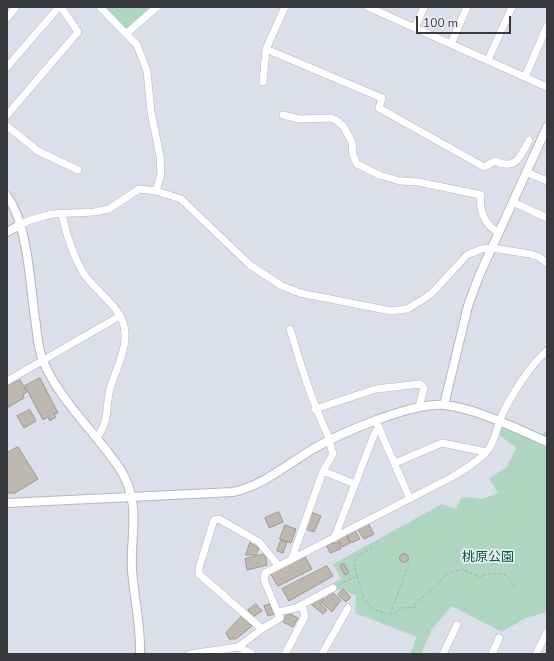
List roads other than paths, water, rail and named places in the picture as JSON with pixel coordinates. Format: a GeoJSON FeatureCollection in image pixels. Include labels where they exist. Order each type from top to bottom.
{"type":"FeatureCollection","features":[{"type":"Feature","properties":{"kind":"street"},"geometry":{"type":"LineString","coordinates":[[7,18],[16,7]]}},
{"type":"Feature","properties":{"kind":"street"},"geometry":{"type":"LineString","coordinates":[[7,67],[60,7],[78,32],[7,115]]}},
{"type":"Feature","properties":{"kind":"street"},"geometry":{"type":"LineString","coordinates":[[100,7],[127,33],[137,45],[148,71],[152,112],[160,156],[161,174],[156,191]]}},
{"type":"Feature","properties":{"kind":"street"},"geometry":{"type":"LineString","coordinates":[[127,33],[157,7]]}},
{"type":"Feature","properties":{"kind":"street"},"geometry":{"type":"LineString","coordinates":[[263,82],[266,49],[286,7]]}},
{"type":"Feature","properties":{"kind":"street"},"geometry":{"type":"LineString","coordinates":[[368,7],[380,9],[415,28],[547,87]]}},
{"type":"Feature","properties":{"kind":"street"},"geometry":{"type":"LineString","coordinates":[[415,28],[424,7]]}},
{"type":"Feature","properties":{"kind":"street"},"geometry":{"type":"LineString","coordinates":[[451,44],[467,7]]}},
{"type":"Feature","properties":{"kind":"street"},"geometry":{"type":"LineString","coordinates":[[488,60],[512,7]]}},
{"type":"Feature","properties":{"kind":"street"},"geometry":{"type":"LineString","coordinates":[[525,77],[547,26]]}},
{"type":"Feature","properties":{"kind":"street"},"geometry":{"type":"LineString","coordinates":[[266,49],[382,98],[379,108],[484,167],[496,161],[506,165],[512,164],[518,159],[529,140]]}},
{"type":"Feature","properties":{"kind":"street"},"geometry":{"type":"LineString","coordinates":[[283,115],[299,119],[331,118],[336,120],[343,126],[352,142],[353,155],[357,164],[379,176],[400,181],[418,182],[481,195],[482,213],[490,226],[499,233]]}},
{"type":"Feature","properties":{"kind":"street"},"geometry":{"type":"LineString","coordinates":[[7,126],[34,148],[78,170]]}},
{"type":"Feature","properties":{"kind":"street"},"geometry":{"type":"LineString","coordinates":[[444,405],[468,306],[526,172],[545,136],[547,127]]}},
{"type":"Feature","properties":{"kind":"street"},"geometry":{"type":"LineString","coordinates":[[526,172],[547,181]]}},
{"type":"Feature","properties":{"kind":"street"},"geometry":{"type":"LineString","coordinates":[[7,232],[30,220],[52,214],[109,209],[139,189],[156,191],[181,199],[250,265],[282,286],[300,293],[358,303],[382,310],[400,311],[413,306],[432,293],[467,255],[481,249],[492,248],[530,254],[539,257],[547,263]]}},
{"type":"Feature","properties":{"kind":"street"},"geometry":{"type":"LineString","coordinates":[[7,196],[15,210],[20,225],[26,253],[38,340],[43,360],[56,384],[121,470],[132,496],[134,513],[132,570],[140,630],[140,654]]}},
{"type":"Feature","properties":{"kind":"street"},"geometry":{"type":"LineString","coordinates":[[513,202],[547,218]]}},
{"type":"Feature","properties":{"kind":"street"},"geometry":{"type":"LineString","coordinates":[[62,214],[69,239],[84,273],[120,316],[125,332],[124,347],[108,398],[106,422],[97,438]]}},
{"type":"Feature","properties":{"kind":"street"},"geometry":{"type":"LineString","coordinates":[[7,381],[120,316]]}},
{"type":"Feature","properties":{"kind":"street"},"geometry":{"type":"LineString","coordinates":[[290,329],[305,380],[315,409],[330,440],[333,454],[323,471],[292,558]]}},
{"type":"Feature","properties":{"kind":"street"},"geometry":{"type":"LineString","coordinates":[[242,651],[262,629],[280,618],[264,577],[265,572],[454,476],[486,452],[493,442],[499,422],[529,370],[538,358],[547,351]]}},
{"type":"Feature","properties":{"kind":"street"},"geometry":{"type":"LineString","coordinates":[[315,409],[376,389],[420,384],[424,388],[419,407]]}},
{"type":"Feature","properties":{"kind":"street"},"geometry":{"type":"LineString","coordinates":[[7,503],[106,500],[132,496],[221,494],[245,489],[266,480],[314,448],[330,440],[377,424],[403,411],[419,407],[444,405],[499,422],[547,442]]}},
{"type":"Feature","properties":{"kind":"street"},"geometry":{"type":"LineString","coordinates":[[377,424],[410,499]]}},
{"type":"Feature","properties":{"kind":"street"},"geometry":{"type":"LineString","coordinates":[[335,536],[377,424]]}},
{"type":"Feature","properties":{"kind":"street"},"geometry":{"type":"LineString","coordinates":[[395,463],[444,442],[486,452]]}},
{"type":"Feature","properties":{"kind":"street"},"geometry":{"type":"LineString","coordinates":[[323,471],[355,484]]}},
{"type":"Feature","properties":{"kind":"street"},"geometry":{"type":"LineString","coordinates":[[262,629],[200,574],[199,568],[213,521],[219,519],[259,542],[278,565]]}},
{"type":"Feature","properties":{"kind":"street"},"geometry":{"type":"LineString","coordinates":[[278,612],[302,606],[333,588]]}},
{"type":"Feature","properties":{"kind":"street"},"geometry":{"type":"LineString","coordinates":[[285,654],[305,616],[302,606]]}},
{"type":"Feature","properties":{"kind":"street"},"geometry":{"type":"LineString","coordinates":[[322,654],[348,608]]}},
{"type":"Feature","properties":{"kind":"street"},"geometry":{"type":"LineString","coordinates":[[443,654],[457,625]]}},
{"type":"Feature","properties":{"kind":"street"},"geometry":{"type":"LineString","coordinates":[[536,654],[547,632]]}},
{"type":"Feature","properties":{"kind":"street"},"geometry":{"type":"LineString","coordinates":[[492,654],[499,638]]}},
{"type":"Feature","properties":{"kind":"street"},"geometry":{"type":"LineString","coordinates":[[190,654],[242,651],[252,654]]}},
{"type":"Feature","properties":{"kind":"park label","name":"桃原公園"},"geometry":{"type":"Point","coordinates":[488,558]}}]}
